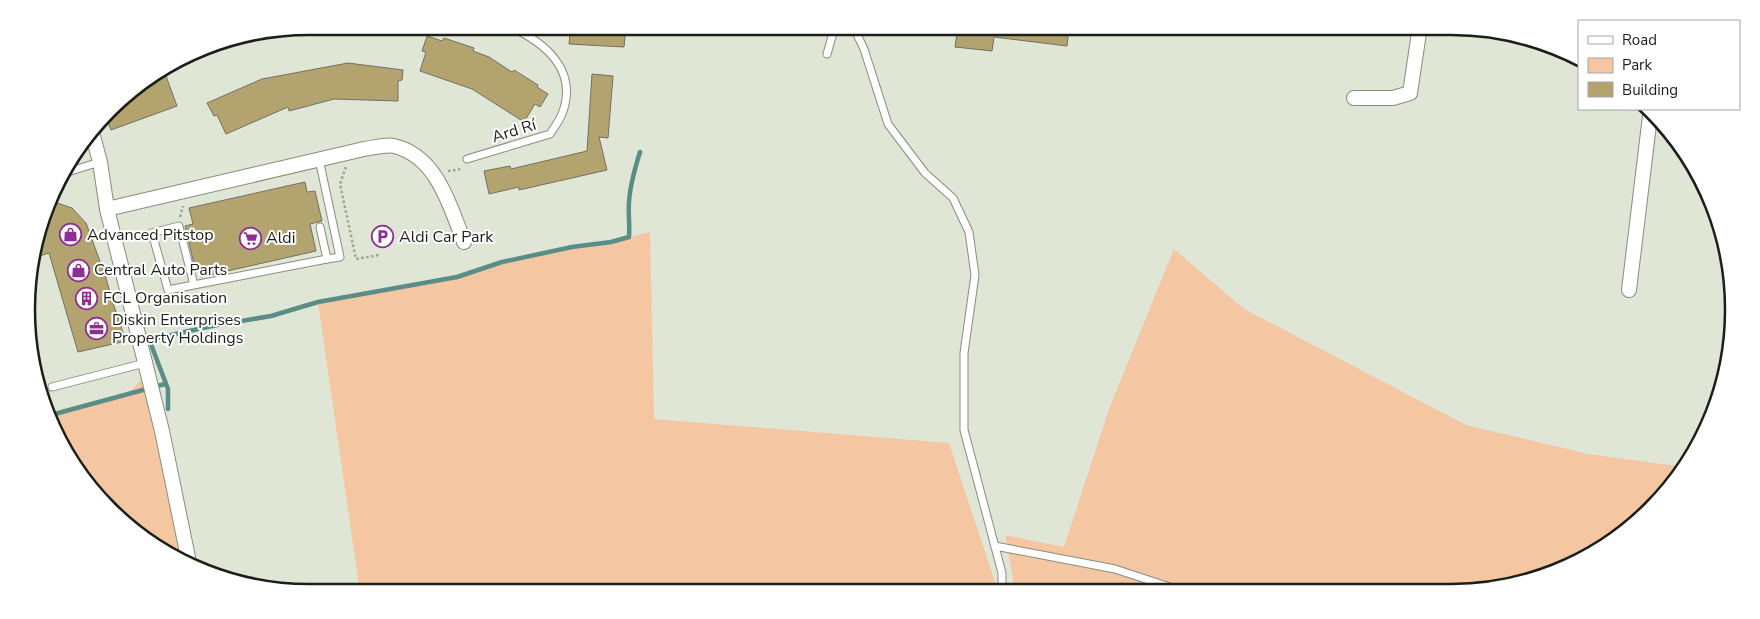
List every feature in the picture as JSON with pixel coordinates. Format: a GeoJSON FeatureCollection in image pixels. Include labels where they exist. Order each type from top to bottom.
{"type":"FeatureCollection","features":[{"type":"Feature","properties":{"kind":"street"},"geometry":{"type":"LineString","coordinates":[[1354,98],[1393,98],[1410,93],[1419,35]]}},
{"type":"Feature","properties":{"kind":"street"},"geometry":{"type":"LineString","coordinates":[[1628,290],[1649,120]]}},
{"type":"Feature","properties":{"kind":"street"},"geometry":{"type":"LineString","coordinates":[[94,140],[108,209],[154,398],[188,556]]}},
{"type":"Feature","properties":{"kind":"street"},"geometry":{"type":"LineString","coordinates":[[108,209],[319,159],[393,145],[412,153],[425,163],[441,186],[464,242]]}},
{"type":"Feature","properties":{"kind":"lane","name":"Ard Rí"},"geometry":{"type":"LineString","coordinates":[[467,158],[550,134],[562,114],[567,88],[560,65],[545,48],[526,35]]}},
{"type":"Feature","properties":{"kind":"lane"},"geometry":{"type":"LineString","coordinates":[[827,54],[832,35]]}},
{"type":"Feature","properties":{"kind":"lane"},"geometry":{"type":"LineString","coordinates":[[858,35],[864,48],[888,124],[925,173],[953,198],[969,232],[975,274],[964,353],[964,430],[1002,573],[1002,584]]}},
{"type":"Feature","properties":{"kind":"lane"},"geometry":{"type":"LineString","coordinates":[[194,285],[179,226],[152,233],[168,290],[340,257],[319,159]]}},
{"type":"Feature","properties":{"kind":"lane"},"geometry":{"type":"LineString","coordinates":[[73,170],[100,162]]}},
{"type":"Feature","properties":{"kind":"lane"},"geometry":{"type":"LineString","coordinates":[[320,227],[327,259]]}},
{"type":"Feature","properties":{"kind":"lane"},"geometry":{"type":"LineString","coordinates":[[52,387],[145,363]]}},
{"type":"Feature","properties":{"kind":"lane"},"geometry":{"type":"LineString","coordinates":[[995,546],[1115,569],[1161,584]]}},
{"type":"Feature","properties":{"kind":"path"},"geometry":{"type":"LineString","coordinates":[[347,164],[340,184],[356,259],[379,254]]}},
{"type":"Feature","properties":{"kind":"path"},"geometry":{"type":"LineString","coordinates":[[179,226],[183,192]]}},
{"type":"Feature","properties":{"kind":"green space"},"geometry":{"type":"Polygon","coordinates":[[[650,232],[654,419],[949,443],[996,584],[359,584],[318,302],[457,277],[502,262],[611,242],[650,232]]]}},
{"type":"Feature","properties":{"kind":"green space"},"geometry":{"type":"Polygon","coordinates":[[[1174,249],[1244,309],[1466,425],[1588,454],[1676,466],[1645,504],[1603,538],[1556,563],[1504,579],[1450,584],[1014,584],[1005,535],[1064,547],[1109,409],[1174,249]]]}},
{"type":"Feature","properties":{"kind":"green space"},"geometry":{"type":"Polygon","coordinates":[[[144,377],[165,469],[180,551],[157,538],[115,504],[81,462],[56,414],[127,395],[144,377]]]}},
{"type":"Feature","properties":{"kind":"building"},"geometry":{"type":"Polygon","coordinates":[[[570,35],[625,35],[624,47],[569,44],[570,35]]]}},
{"type":"Feature","properties":{"kind":"building"},"geometry":{"type":"Polygon","coordinates":[[[957,35],[1068,35],[1067,46],[994,37],[992,51],[955,47],[957,35]]]}},
{"type":"Feature","properties":{"kind":"building"},"geometry":{"type":"Polygon","coordinates":[[[427,36],[442,41],[444,38],[474,48],[473,51],[489,57],[512,72],[514,70],[538,85],[537,87],[548,94],[540,107],[535,104],[524,122],[472,89],[420,71],[426,52],[422,51],[427,36]]]}},
{"type":"Feature","properties":{"kind":"building"},"geometry":{"type":"Polygon","coordinates":[[[348,63],[403,70],[402,80],[398,81],[398,101],[334,99],[289,111],[288,107],[226,134],[217,115],[214,116],[207,103],[262,79],[348,63]]]}},
{"type":"Feature","properties":{"kind":"building"},"geometry":{"type":"Polygon","coordinates":[[[592,74],[613,76],[608,138],[599,137],[607,170],[519,190],[519,187],[489,194],[484,171],[510,166],[511,169],[587,151],[592,74]]]}},
{"type":"Feature","properties":{"kind":"building"},"geometry":{"type":"Polygon","coordinates":[[[166,76],[177,106],[111,130],[108,123],[115,115],[142,92],[166,76]]]}},
{"type":"Feature","properties":{"kind":"building","name":"Aldi"},"geometry":{"type":"Polygon","coordinates":[[[305,182],[307,192],[315,191],[322,221],[310,224],[316,251],[201,277],[198,268],[195,268],[185,226],[193,224],[189,208],[305,182]]]}},
{"type":"Feature","properties":{"kind":"building"},"geometry":{"type":"Polygon","coordinates":[[[57,203],[72,208],[86,223],[126,341],[78,352],[49,253],[40,256],[44,238],[57,203]]]}},
{"type":"Feature","properties":{"kind":"waterway"},"geometry":{"type":"LineString","coordinates":[[168,409],[168,389],[152,347],[153,339],[271,316],[318,302],[457,277],[502,262],[629,237],[630,196],[640,152]]}},
{"type":"Feature","properties":{"kind":"waterway"},"geometry":{"type":"LineString","coordinates":[[56,414],[165,384]]}},
{"type":"Feature","properties":{"kind":"place","name":"Advanced Pitstop"},"geometry":{"type":"Point","coordinates":[71,235]}},
{"type":"Feature","properties":{"kind":"place","name":"Aldi Car Park"},"geometry":{"type":"Point","coordinates":[383,237]}},
{"type":"Feature","properties":{"kind":"place","name":"Aldi"},"geometry":{"type":"Point","coordinates":[250,238]}},
{"type":"Feature","properties":{"kind":"place","name":"Central Auto Parts"},"geometry":{"type":"Point","coordinates":[78,270]}},
{"type":"Feature","properties":{"kind":"place","name":"FCL Organisation"},"geometry":{"type":"Point","coordinates":[87,298]}},
{"type":"Feature","properties":{"kind":"place","name":"Diskin Enterprises Property Holdings"},"geometry":{"type":"Point","coordinates":[96,329]}}]}
